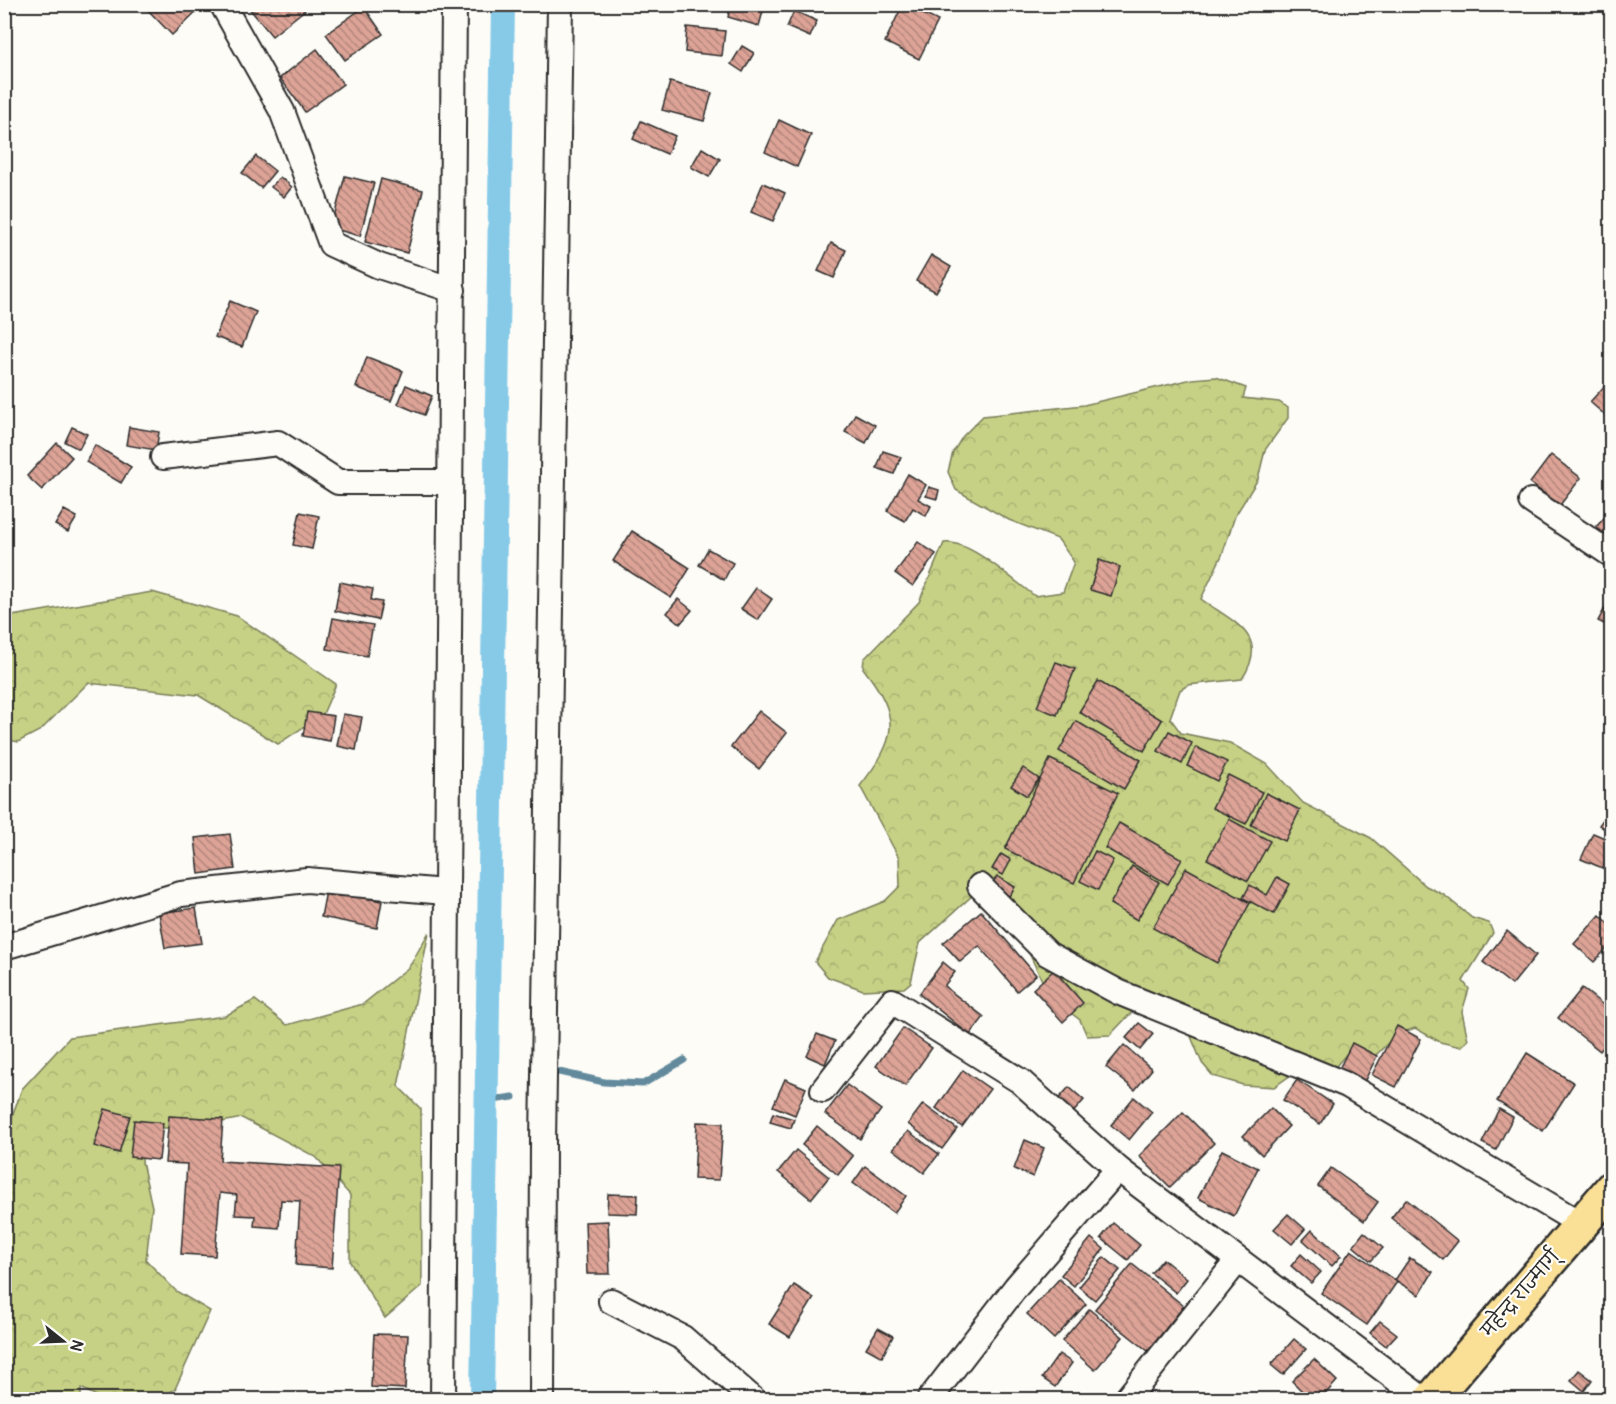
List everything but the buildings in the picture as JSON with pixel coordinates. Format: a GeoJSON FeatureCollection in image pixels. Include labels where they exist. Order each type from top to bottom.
{"type":"FeatureCollection","features":[{"type":"Feature","properties":{"kind":"highway","name":"महेन्द्र राज्मार्ग्"},"geometry":{"type":"LineString","coordinates":[[1431,1400],[1611,1188]]}},
{"type":"Feature","properties":{"kind":"street"},"geometry":{"type":"LineString","coordinates":[[222,4],[282,111],[331,244],[379,266],[453,290]]}},
{"type":"Feature","properties":{"kind":"street"},"geometry":{"type":"LineString","coordinates":[[442,1400],[454,4]]}},
{"type":"Feature","properties":{"kind":"street"},"geometry":{"type":"LineString","coordinates":[[542,1400],[543,1119],[560,4]]}},
{"type":"Feature","properties":{"kind":"street"},"geometry":{"type":"LineString","coordinates":[[163,457],[278,443],[338,482],[449,482]]}},
{"type":"Feature","properties":{"kind":"street"},"geometry":{"type":"LineString","coordinates":[[1531,501],[1611,555]]}},
{"type":"Feature","properties":{"kind":"street"},"geometry":{"type":"LineString","coordinates":[[4,947],[181,894],[307,880],[445,892]]}},
{"type":"Feature","properties":{"kind":"street"},"geometry":{"type":"LineString","coordinates":[[980,886],[1048,954],[1118,992],[1347,1085],[1581,1224]]}},
{"type":"Feature","properties":{"kind":"street"},"geometry":{"type":"LineString","coordinates":[[823,1090],[892,1001],[1020,1081],[1118,1169],[1424,1400]]}},
{"type":"Feature","properties":{"kind":"street"},"geometry":{"type":"LineString","coordinates":[[929,1400],[1016,1287],[1118,1169]]}},
{"type":"Feature","properties":{"kind":"street"},"geometry":{"type":"LineString","coordinates":[[1126,1400],[1238,1260]]}},
{"type":"Feature","properties":{"kind":"street"},"geometry":{"type":"LineString","coordinates":[[611,1301],[683,1338],[754,1400]]}},
{"type":"Feature","properties":{"kind":"green space"},"geometry":{"type":"Polygon","coordinates":[[[1216,377],[1246,388],[1243,398],[1279,402],[1288,408],[1288,418],[1265,450],[1258,479],[1235,516],[1222,555],[1201,599],[1245,631],[1252,651],[1250,664],[1242,679],[1188,685],[1180,690],[1170,718],[1181,733],[1230,743],[1267,764],[1303,803],[1371,838],[1426,886],[1444,895],[1472,918],[1489,923],[1493,933],[1463,981],[1469,989],[1462,1012],[1468,1040],[1461,1047],[1440,1042],[1415,1028],[1396,1035],[1375,1056],[1349,1051],[1324,1080],[1301,1068],[1274,1087],[1243,1085],[1213,1076],[1202,1063],[1187,1027],[1151,1011],[1132,1012],[1110,1035],[1087,1036],[1080,1020],[1050,997],[1028,951],[1020,924],[1011,926],[1014,939],[990,910],[973,895],[920,943],[911,982],[904,988],[863,990],[828,977],[815,962],[838,920],[885,901],[900,886],[899,858],[860,786],[882,755],[890,728],[889,715],[884,701],[876,685],[863,668],[864,659],[919,602],[944,543],[966,547],[1035,596],[1063,592],[1074,562],[1058,539],[1009,520],[956,490],[948,472],[953,452],[963,436],[983,416],[1084,405],[1192,379],[1216,377]]]}},
{"type":"Feature","properties":{"kind":"green space"},"geometry":{"type":"Polygon","coordinates":[[[152,592],[237,616],[336,684],[323,714],[278,744],[198,695],[88,683],[41,730],[18,742],[5,739],[5,620],[12,616],[152,592]]]}},
{"type":"Feature","properties":{"kind":"green space"},"geometry":{"type":"Polygon","coordinates":[[[429,932],[398,1086],[421,1109],[422,1286],[385,1318],[350,1262],[350,1195],[316,1157],[242,1118],[192,1128],[144,1128],[142,1162],[152,1207],[146,1260],[176,1291],[210,1311],[175,1389],[160,1399],[102,1399],[81,1388],[81,1399],[5,1400],[4,1138],[22,1089],[70,1037],[225,1016],[255,1000],[287,1025],[363,1004],[409,967],[429,932]]]}},
{"type":"Feature","properties":{"kind":"waterway"},"geometry":{"type":"LineString","coordinates":[[482,1400],[503,4]]}},
{"type":"Feature","properties":{"kind":"waterway"},"geometry":{"type":"LineString","coordinates":[[559,1072],[604,1082],[643,1084],[684,1060]]}},
{"type":"Feature","properties":{"kind":"waterway"},"geometry":{"type":"LineString","coordinates":[[486,1101],[513,1097]]}}]}
